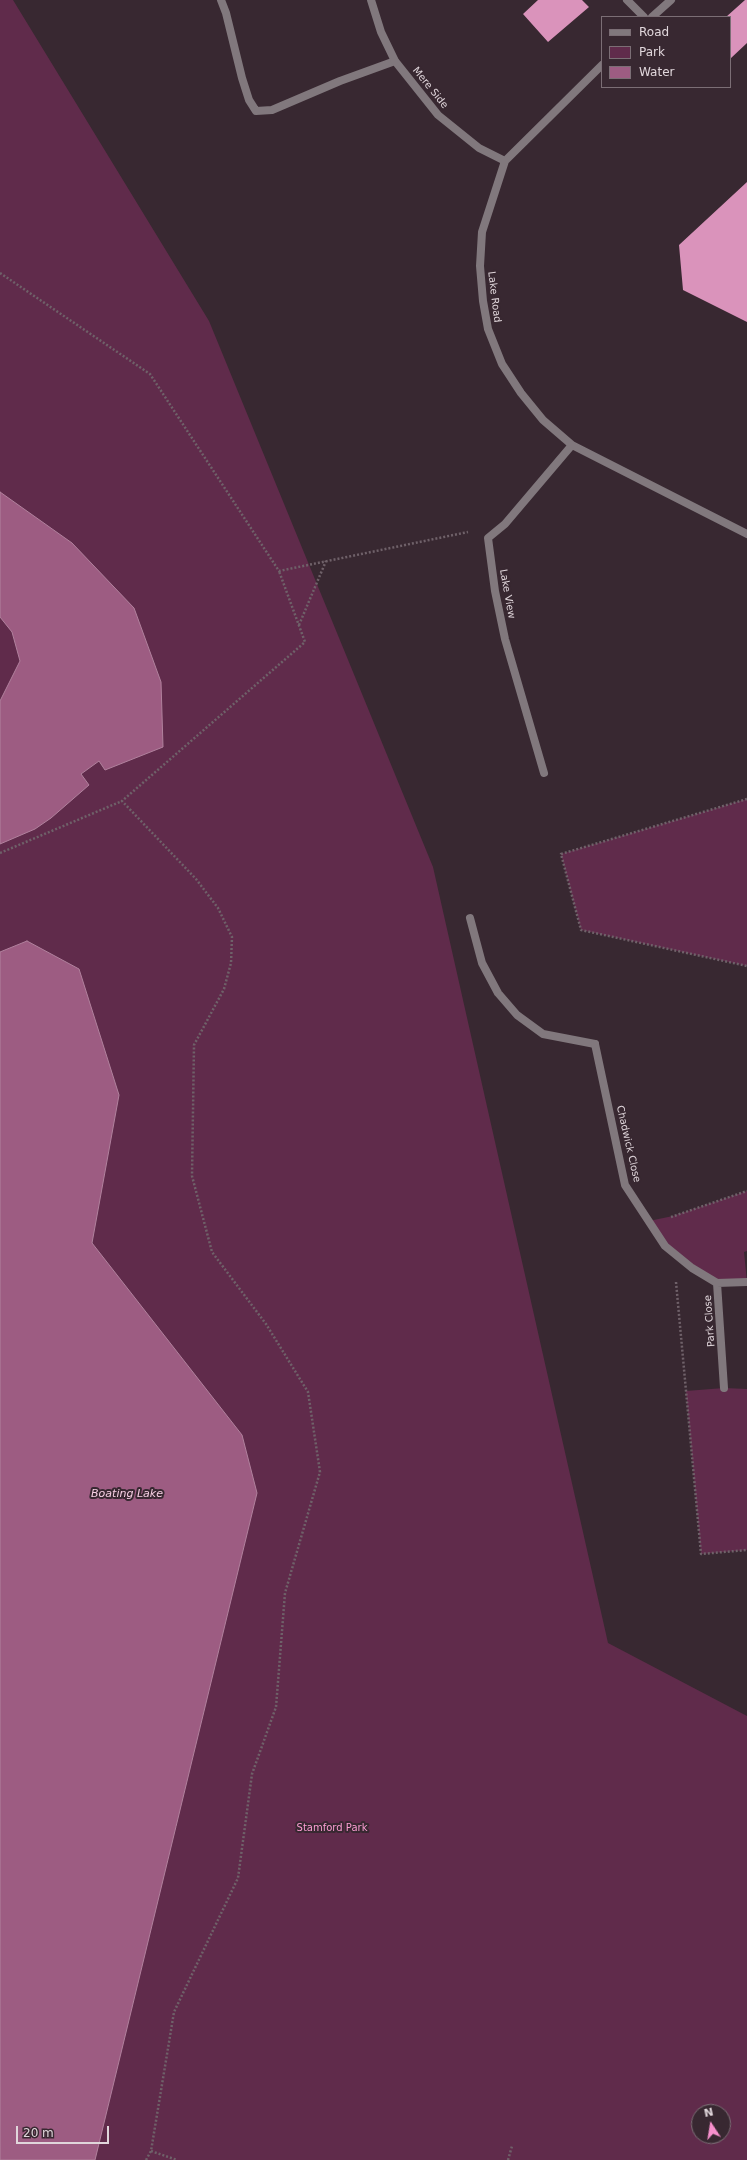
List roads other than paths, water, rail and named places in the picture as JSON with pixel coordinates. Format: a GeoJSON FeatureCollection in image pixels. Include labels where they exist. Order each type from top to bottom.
{"type":"FeatureCollection","features":[{"type":"Feature","properties":{"kind":"street"},"geometry":{"type":"LineString","coordinates":[[221,0],[226,13],[242,78],[249,100],[256,111],[272,110],[340,81],[395,61]]}},
{"type":"Feature","properties":{"kind":"street","name":"Mere Side"},"geometry":{"type":"LineString","coordinates":[[371,0],[381,32],[395,61],[438,115],[479,148],[505,161]]}},
{"type":"Feature","properties":{"kind":"street"},"geometry":{"type":"LineString","coordinates":[[626,0],[643,16]]}},
{"type":"Feature","properties":{"kind":"street"},"geometry":{"type":"LineString","coordinates":[[653,16],[671,0]]}},
{"type":"Feature","properties":{"kind":"street","name":"Lake Road"},"geometry":{"type":"LineString","coordinates":[[601,66],[505,161],[482,232],[480,266],[482,302],[488,329],[502,364],[521,393],[543,420],[572,445],[747,534]]}},
{"type":"Feature","properties":{"kind":"street","name":"Lake View"},"geometry":{"type":"LineString","coordinates":[[544,774],[505,640],[495,591],[488,538],[505,524],[572,445]]}},
{"type":"Feature","properties":{"kind":"street","name":"Chadwick Close"},"geometry":{"type":"LineString","coordinates":[[470,918],[482,963],[498,993],[517,1015],[543,1034],[595,1044],[625,1185],[665,1246],[692,1268],[717,1283]]}},
{"type":"Feature","properties":{"kind":"street","name":"Park Close"},"geometry":{"type":"LineString","coordinates":[[724,1388],[717,1283],[747,1282]]}},
{"type":"Feature","properties":{"kind":"water"},"geometry":{"type":"Polygon","coordinates":[[[0,492],[72,543],[134,608],[161,682],[163,747],[105,770],[99,761],[81,774],[89,785],[51,818],[35,829],[0,844],[0,701],[20,661],[12,632],[0,617],[0,492]]]}},
{"type":"Feature","properties":{"kind":"water","name":"Boating Lake"},"geometry":{"type":"Polygon","coordinates":[[[27,941],[79,969],[119,1095],[92,1243],[242,1435],[257,1493],[95,2160],[0,2160],[0,952],[27,941]]]}},
{"type":"Feature","properties":{"kind":"park label","name":"Stamford Park"},"geometry":{"type":"Point","coordinates":[332,1828]}}]}
